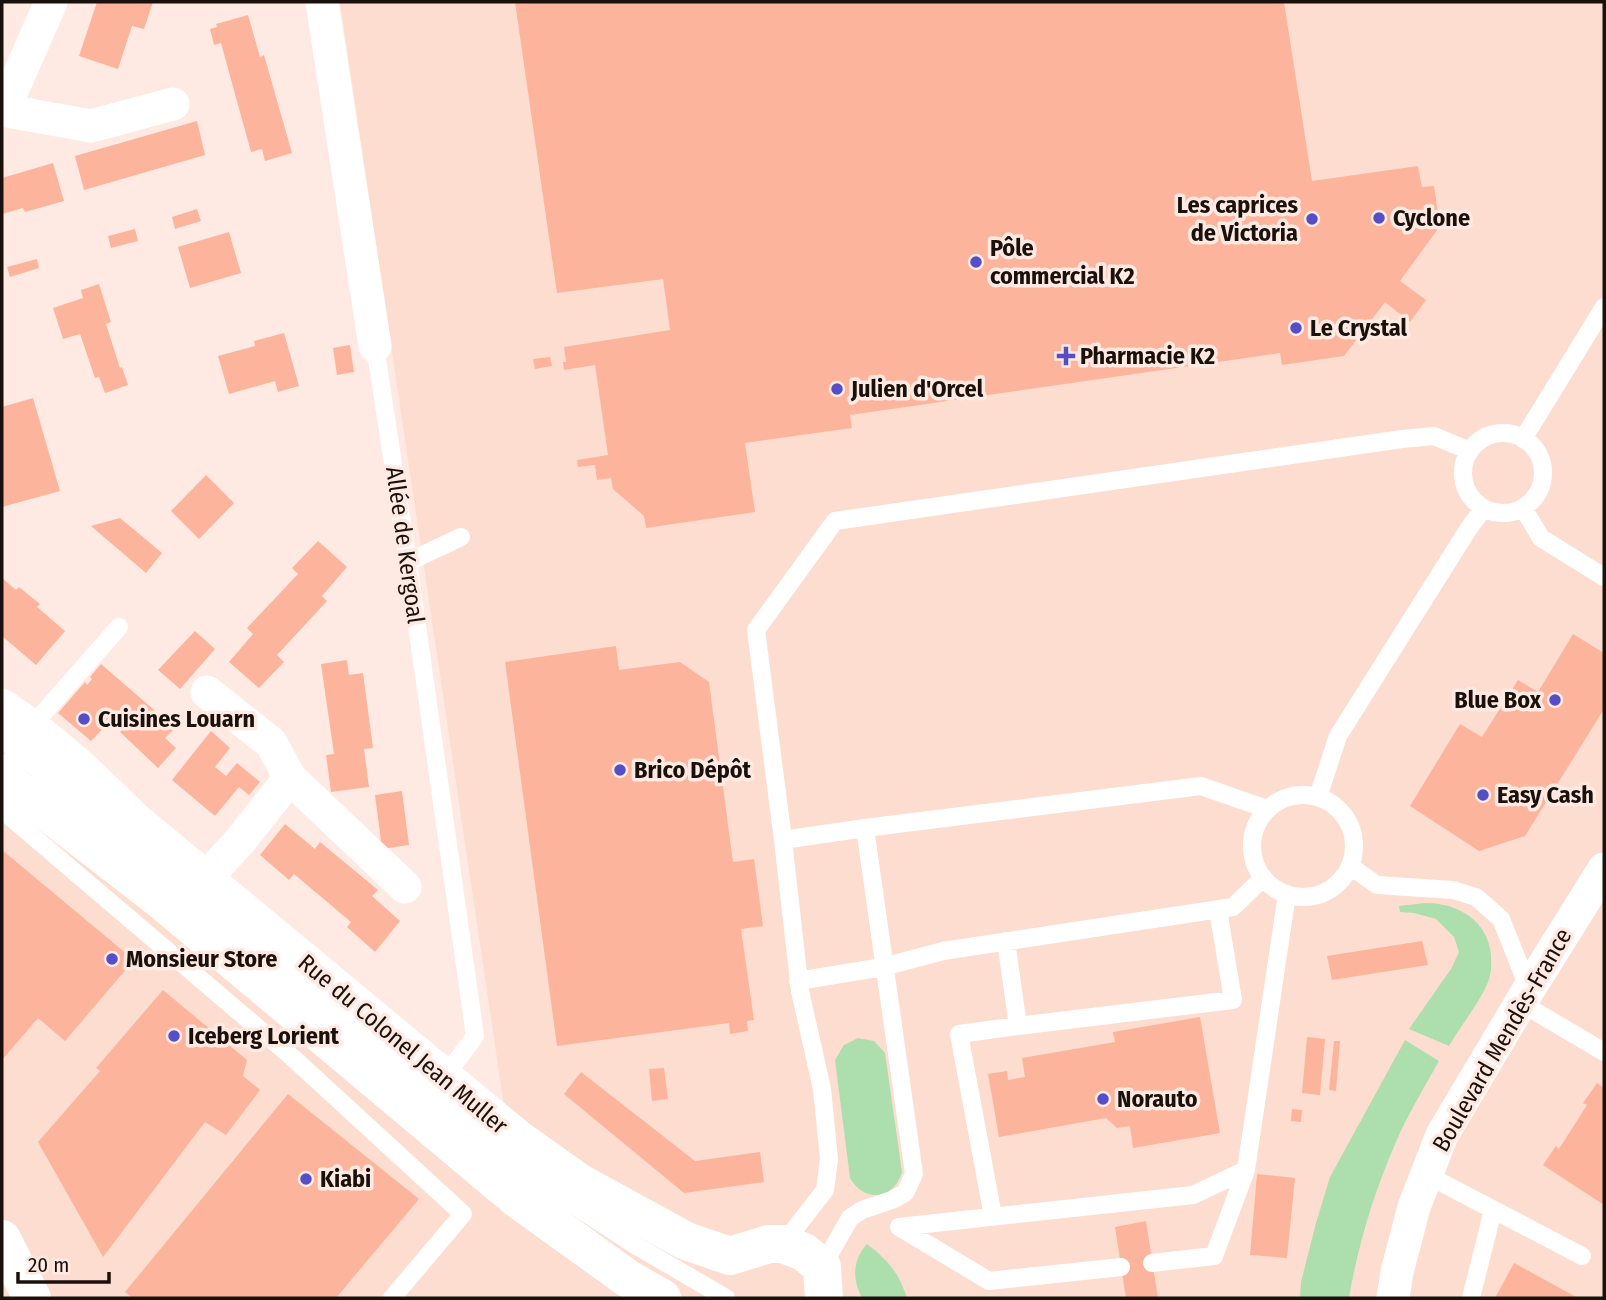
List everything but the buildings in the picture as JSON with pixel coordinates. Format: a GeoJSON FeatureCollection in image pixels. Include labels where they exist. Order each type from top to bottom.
{"type":"FeatureCollection","features":[{"type":"Feature","properties":{"kind":"main road","name":"Rue du Colonel Jean Muller"},"geometry":{"type":"LineString","coordinates":[[11,725],[92,780],[133,820],[443,1079],[518,1139],[580,1183],[685,1241],[730,1256],[769,1244],[783,1244]]}},
{"type":"Feature","properties":{"kind":"main road","name":"Rue du Colonel Jean Muller"},"geometry":{"type":"LineString","coordinates":[[2,774],[15,787],[162,901],[305,1045],[627,1278],[662,1298]]}},
{"type":"Feature","properties":{"kind":"main road"},"geometry":{"type":"LineString","coordinates":[[2,1239],[32,1298]]}},
{"type":"Feature","properties":{"kind":"main road"},"geometry":{"type":"LineString","coordinates":[[783,1244],[804,1252],[823,1283]]}},
{"type":"Feature","properties":{"kind":"street"},"geometry":{"type":"LineString","coordinates":[[51,2],[3,109],[91,126],[173,104]]}},
{"type":"Feature","properties":{"kind":"street","name":"Allée de Kergoal"},"geometry":{"type":"LineString","coordinates":[[322,2],[374,346]]}},
{"type":"Feature","properties":{"kind":"street"},"geometry":{"type":"LineString","coordinates":[[207,692],[271,744],[290,778],[405,887]]}},
{"type":"Feature","properties":{"kind":"street"},"geometry":{"type":"LineString","coordinates":[[205,879],[240,841],[290,778]]}},
{"type":"Feature","properties":{"kind":"street","name":"Boulevard Mendès-France"},"geometry":{"type":"LineString","coordinates":[[1393,1298],[1414,1207],[1442,1135],[1604,869]]}},
{"type":"Feature","properties":{"kind":"lane"},"geometry":{"type":"LineString","coordinates":[[1524,439],[1604,307]]}},
{"type":"Feature","properties":{"kind":"lane","name":"Allée de Kergoal"},"geometry":{"type":"LineString","coordinates":[[374,346],[408,562],[475,1036],[443,1079]]}},
{"type":"Feature","properties":{"kind":"lane"},"geometry":{"type":"LineString","coordinates":[[1512,435],[1524,439],[1534,448],[1543,474],[1533,499],[1523,508],[1510,513],[1483,509],[1465,489],[1462,476],[1469,451],[1489,436],[1512,435]]}},
{"type":"Feature","properties":{"kind":"lane"},"geometry":{"type":"LineString","coordinates":[[783,1244],[825,1190],[829,1159],[822,1089],[799,981],[756,630],[835,521],[1402,439],[1434,436],[1469,451]]}},
{"type":"Feature","properties":{"kind":"lane"},"geometry":{"type":"LineString","coordinates":[[1523,508],[1541,538],[1604,577]]}},
{"type":"Feature","properties":{"kind":"lane"},"geometry":{"type":"LineString","coordinates":[[1318,797],[1338,736],[1483,509]]}},
{"type":"Feature","properties":{"kind":"lane"},"geometry":{"type":"LineString","coordinates":[[408,562],[461,537]]}},
{"type":"Feature","properties":{"kind":"lane"},"geometry":{"type":"LineString","coordinates":[[118,627],[11,725],[450,1116],[544,1186],[635,1245],[726,1298]]}},
{"type":"Feature","properties":{"kind":"lane"},"geometry":{"type":"LineString","coordinates":[[782,839],[1201,786],[1267,809]]}},
{"type":"Feature","properties":{"kind":"lane"},"geometry":{"type":"LineString","coordinates":[[1305,794],[1318,797],[1334,804],[1353,832],[1354,850],[1350,866],[1342,879],[1331,889],[1302,897],[1287,894],[1274,888],[1263,878],[1255,865],[1252,835],[1267,809],[1291,796],[1305,794]]}},
{"type":"Feature","properties":{"kind":"lane"},"geometry":{"type":"LineString","coordinates":[[2,810],[305,1045],[463,1214],[392,1298]]}},
{"type":"Feature","properties":{"kind":"lane"},"geometry":{"type":"LineString","coordinates":[[823,1283],[850,1218],[862,1210],[905,1193],[914,1174],[865,828]]}},
{"type":"Feature","properties":{"kind":"lane"},"geometry":{"type":"LineString","coordinates":[[1350,866],[1377,885],[1453,890],[1476,897],[1501,919],[1525,996],[1604,1052]]}},
{"type":"Feature","properties":{"kind":"lane"},"geometry":{"type":"LineString","coordinates":[[799,981],[883,967],[943,951],[1233,908],[1263,878]]}},
{"type":"Feature","properties":{"kind":"lane"},"geometry":{"type":"LineString","coordinates":[[1152,1263],[1214,1255],[1246,1170],[1287,894]]}},
{"type":"Feature","properties":{"kind":"lane"},"geometry":{"type":"LineString","coordinates":[[993,1216],[958,1034],[1233,1000],[1218,910]]}},
{"type":"Feature","properties":{"kind":"lane"},"geometry":{"type":"LineString","coordinates":[[1006,941],[1017,1026]]}},
{"type":"Feature","properties":{"kind":"lane"},"geometry":{"type":"LineString","coordinates":[[1121,1267],[989,1281],[899,1227],[1192,1195],[1246,1170]]}},
{"type":"Feature","properties":{"kind":"lane"},"geometry":{"type":"LineString","coordinates":[[1427,1175],[1582,1256]]}},
{"type":"Feature","properties":{"kind":"lane"},"geometry":{"type":"LineString","coordinates":[[1471,1298],[1493,1210]]}},
{"type":"Feature","properties":{"kind":"shaded area"},"geometry":{"type":"Polygon","coordinates":[[[340,2],[1604,2],[1604,1298],[2,1298],[2,759],[518,1200],[340,2]]]}},
{"type":"Feature","properties":{"kind":"green space"},"geometry":{"type":"Polygon","coordinates":[[[1426,903],[1449,906],[1469,916],[1484,933],[1491,955],[1490,975],[1484,990],[1449,1046],[1409,1029],[1451,969],[1459,952],[1454,937],[1436,919],[1400,912],[1399,906],[1426,903]]]}},
{"type":"Feature","properties":{"kind":"green space"},"geometry":{"type":"Polygon","coordinates":[[[858,1038],[874,1041],[885,1053],[902,1172],[892,1188],[878,1195],[863,1192],[850,1178],[835,1060],[844,1045],[858,1038]]]}},
{"type":"Feature","properties":{"kind":"green space"},"geometry":{"type":"Polygon","coordinates":[[[1405,1040],[1439,1061],[1406,1121],[1381,1180],[1362,1239],[1349,1298],[1300,1298],[1301,1282],[1330,1177],[1405,1040]]]}},
{"type":"Feature","properties":{"kind":"green space"},"geometry":{"type":"Polygon","coordinates":[[[867,1244],[892,1268],[907,1298],[861,1296],[855,1269],[867,1244]]]}},
{"type":"Feature","properties":{"kind":"place","name":"Cyclone"},"geometry":{"type":"Point","coordinates":[1379,218]}},
{"type":"Feature","properties":{"kind":"place","name":"Les caprices de Victoria"},"geometry":{"type":"Point","coordinates":[1312,219]}},
{"type":"Feature","properties":{"kind":"place","name":"Pôle commercial K2"},"geometry":{"type":"Point","coordinates":[976,262]}},
{"type":"Feature","properties":{"kind":"place","name":"Le Crystal"},"geometry":{"type":"Point","coordinates":[1296,328]}},
{"type":"Feature","properties":{"kind":"place","name":"Pharmacie K2"},"geometry":{"type":"Point","coordinates":[1066,356]}},
{"type":"Feature","properties":{"kind":"place","name":"Julien d'Orcel"},"geometry":{"type":"Point","coordinates":[837,389]}},
{"type":"Feature","properties":{"kind":"place","name":"Blue Box"},"geometry":{"type":"Point","coordinates":[1555,700]}},
{"type":"Feature","properties":{"kind":"place","name":"Cuisines Louarn"},"geometry":{"type":"Point","coordinates":[84,719]}},
{"type":"Feature","properties":{"kind":"place","name":"Brico Dépôt"},"geometry":{"type":"Point","coordinates":[620,770]}},
{"type":"Feature","properties":{"kind":"place","name":"Easy Cash"},"geometry":{"type":"Point","coordinates":[1483,795]}},
{"type":"Feature","properties":{"kind":"place","name":"Monsieur Store"},"geometry":{"type":"Point","coordinates":[112,959]}},
{"type":"Feature","properties":{"kind":"place","name":"Iceberg Lorient"},"geometry":{"type":"Point","coordinates":[174,1036]}},
{"type":"Feature","properties":{"kind":"place","name":"Norauto"},"geometry":{"type":"Point","coordinates":[1103,1099]}},
{"type":"Feature","properties":{"kind":"place","name":"Kiabi"},"geometry":{"type":"Point","coordinates":[306,1179]}}]}
